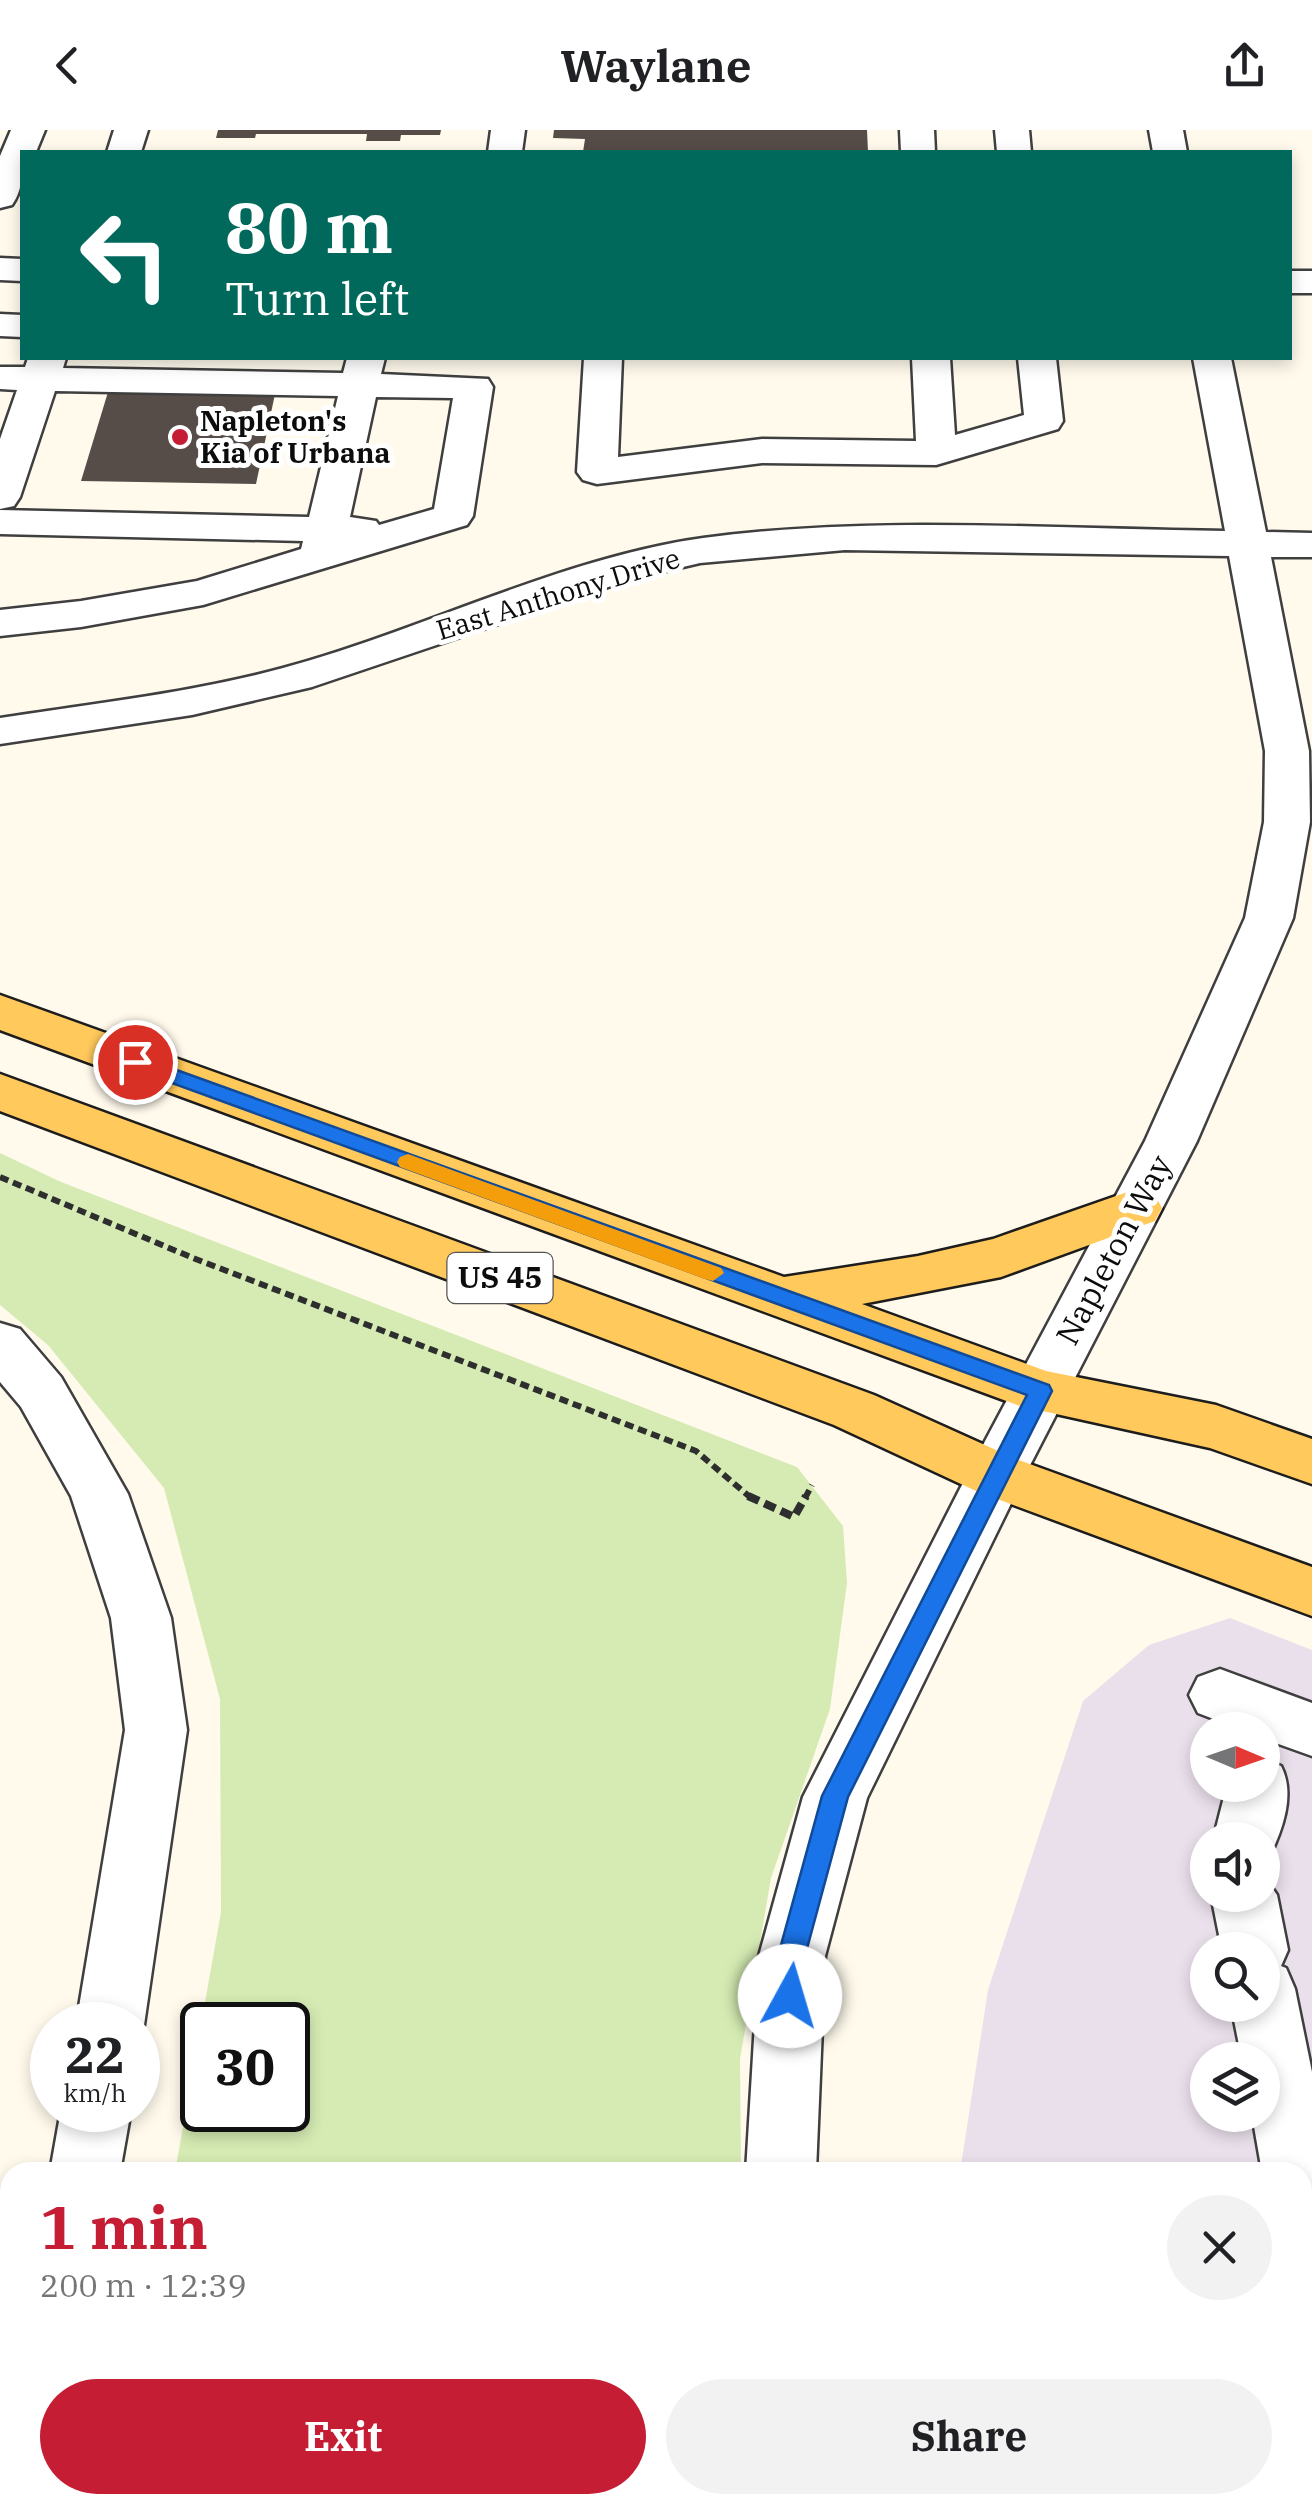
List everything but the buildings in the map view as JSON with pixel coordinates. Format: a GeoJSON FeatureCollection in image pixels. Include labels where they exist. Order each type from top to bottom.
{"type":"FeatureCollection","features":[{"type":"Feature","properties":{"kind":"main road","name":"US 45"},"geometry":{"type":"LineString","coordinates":[[0,1012],[1040,1391],[1216,1427],[1312,1462]]}},
{"type":"Feature","properties":{"kind":"main road","name":"US 45"},"geometry":{"type":"LineString","coordinates":[[0,1092],[854,1410],[996,1476],[1312,1592]]}},
{"type":"Feature","properties":{"kind":"main road"},"geometry":{"type":"LineString","coordinates":[[778,1296],[918,1276],[1001,1257],[1136,1208]]}},
{"type":"Feature","properties":{"kind":"street"},"geometry":{"type":"LineString","coordinates":[[0,198],[28,130]]}},
{"type":"Feature","properties":{"kind":"street"},"geometry":{"type":"LineString","coordinates":[[603,360],[597,472],[762,451],[936,453],[1044,421],[1037,360]]}},
{"type":"Feature","properties":{"kind":"street"},"geometry":{"type":"LineString","coordinates":[[931,360],[936,453]]}},
{"type":"Feature","properties":{"kind":"street","name":"Napleton Way"},"geometry":{"type":"LineString","coordinates":[[782,2162],[792,1956],[835,1796],[996,1476],[1172,1141],[1269,918],[1287,822],[1287,751],[1212,360]]}},
{"type":"Feature","properties":{"kind":"street"},"geometry":{"type":"LineString","coordinates":[[323,544],[363,371]]}},
{"type":"Feature","properties":{"kind":"street"},"geometry":{"type":"LineString","coordinates":[[0,522],[323,544],[406,531],[453,516],[474,387],[363,371],[29,372],[4,474]]}},
{"type":"Feature","properties":{"kind":"street","name":"East Anthony Drive"},"geometry":{"type":"LineString","coordinates":[[0,730],[192,702],[296,678],[619,570],[700,551],[845,538],[1312,545]]}},
{"type":"Feature","properties":{"kind":"street"},"geometry":{"type":"LineString","coordinates":[[0,623],[82,614],[204,592],[323,544]]}},
{"type":"Feature","properties":{"kind":"street"},"geometry":{"type":"LineString","coordinates":[[0,1344],[41,1392],[100,1494],[141,1618],[156,1730],[114,2002]]}},
{"type":"Feature","properties":{"kind":"street"},"geometry":{"type":"LineString","coordinates":[[1268,2022],[1295,2162]]}},
{"type":"Feature","properties":{"kind":"street"},"geometry":{"type":"LineString","coordinates":[[87,2162],[92,2132]]}},
{"type":"Feature","properties":{"kind":"path"},"geometry":{"type":"LineString","coordinates":[[0,1177],[210,1264],[696,1451],[776,1514],[794,1517],[812,1485]]}},
{"type":"Feature","properties":{"kind":"shaded area"},"geometry":{"type":"Polygon","coordinates":[[[1230,1618],[1312,1650],[1312,2162],[962,2162],[988,1990],[1083,1701],[1149,1645],[1230,1618]]]}},
{"type":"Feature","properties":{"kind":"green space"},"geometry":{"type":"Polygon","coordinates":[[[0,1153],[61,1182],[797,1467],[843,1526],[847,1583],[830,1709],[771,1878],[740,2059],[741,2162],[177,2162],[182,2132],[310,2132],[310,2002],[205,2002],[221,1912],[220,1699],[164,1488],[48,1345],[0,1305],[0,1153]]]}},
{"type":"Feature","properties":{"kind":"slow traffic"},"geometry":{"type":"LineString","coordinates":[[408,1162],[713,1273]]}},
{"type":"Feature","properties":{"kind":"place","name":"Napleton's Kia of Urbana"},"geometry":{"type":"Point","coordinates":[180,437]}},
{"type":"Feature","properties":{"kind":"route"},"geometry":{"type":"LineString","coordinates":[[135,1062],[1040,1391],[835,1796],[792,1956],[790,1996]]}}]}
